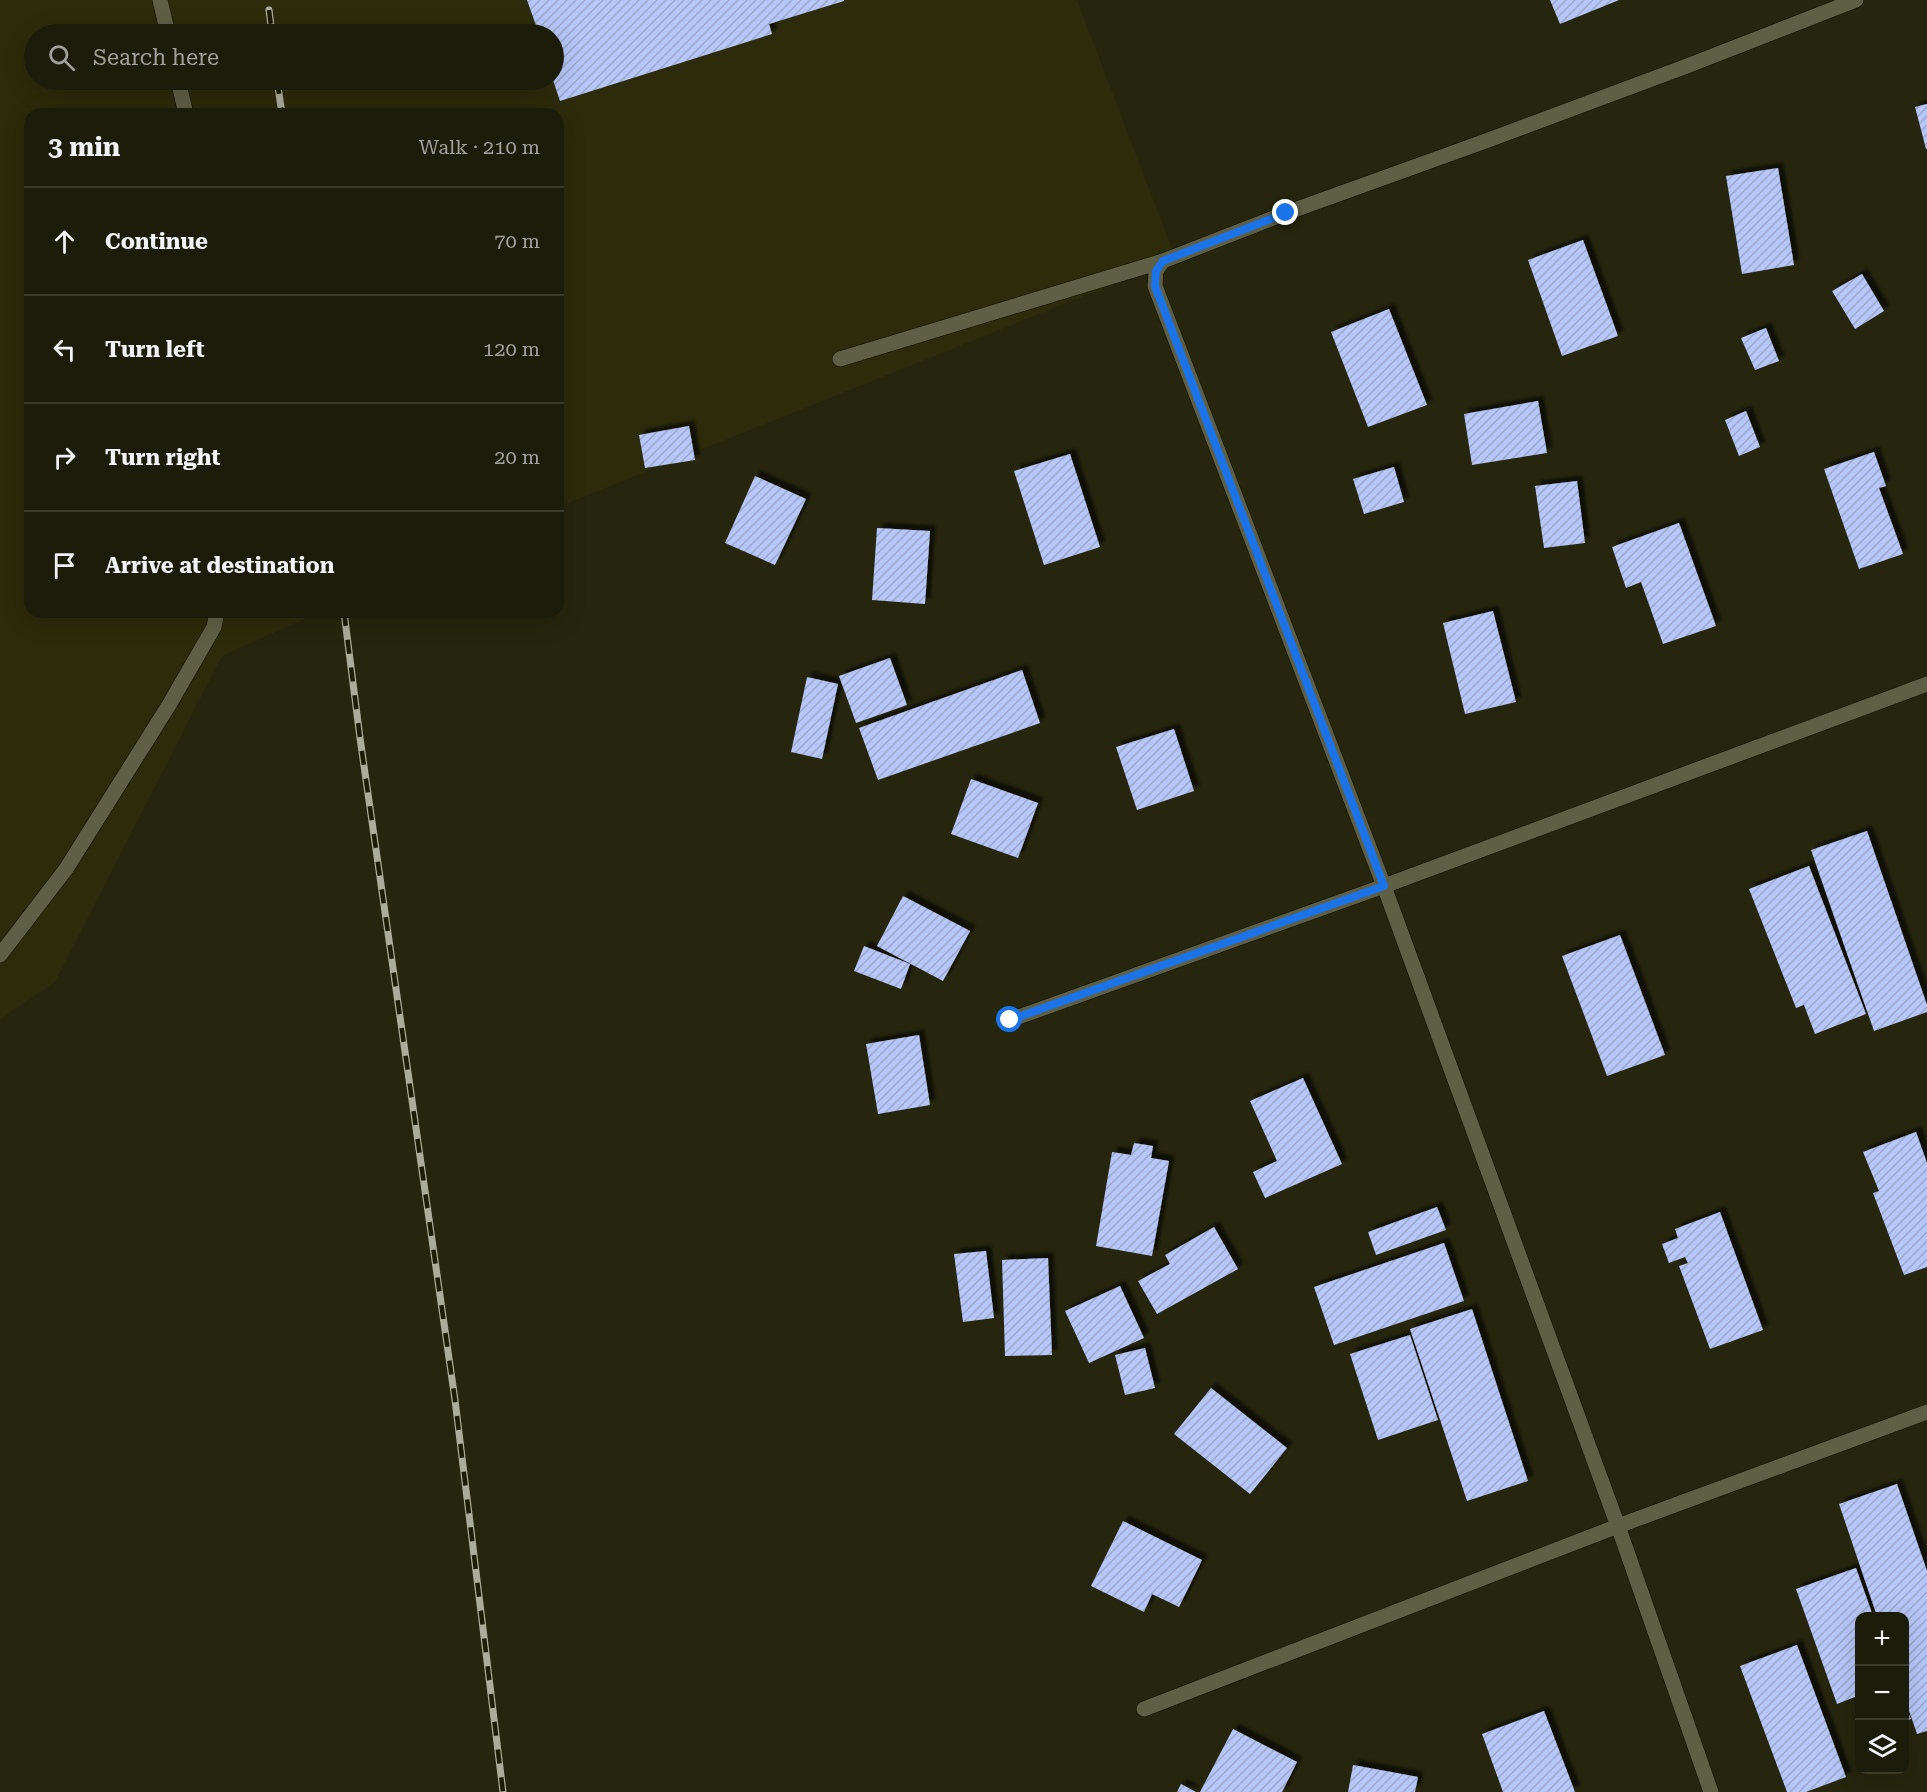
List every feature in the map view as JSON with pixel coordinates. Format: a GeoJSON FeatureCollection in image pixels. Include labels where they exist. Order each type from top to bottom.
{"type":"FeatureCollection","features":[{"type":"Feature","properties":{"kind":"street"},"geometry":{"type":"LineString","coordinates":[[160,0],[166,24]]}},
{"type":"Feature","properties":{"kind":"street"},"geometry":{"type":"LineString","coordinates":[[840,359],[1163,261],[1286,213],[1666,74],[1856,0]]}},
{"type":"Feature","properties":{"kind":"street"},"geometry":{"type":"LineString","coordinates":[[180,90],[185,108]]}},
{"type":"Feature","properties":{"kind":"street"},"geometry":{"type":"LineString","coordinates":[[1163,261],[1156,271],[1155,286],[1384,886],[1618,1526],[1711,1792]]}},
{"type":"Feature","properties":{"kind":"street"},"geometry":{"type":"LineString","coordinates":[[0,955],[66,869],[169,705],[213,627],[215,618]]}},
{"type":"Feature","properties":{"kind":"street"},"geometry":{"type":"LineString","coordinates":[[1010,1020],[1384,886],[1927,684]]}},
{"type":"Feature","properties":{"kind":"street"},"geometry":{"type":"LineString","coordinates":[[1144,1708],[1618,1526],[1927,1412]]}},
{"type":"Feature","properties":{"kind":"shaded area"},"geometry":{"type":"Polygon","coordinates":[[[0,0],[1077,0],[1176,259],[564,505],[564,108],[24,108],[24,618],[307,618],[222,656],[55,982],[0,1019],[0,0]]]}},
{"type":"Feature","properties":{"kind":"building"},"geometry":{"type":"Polygon","coordinates":[[[527,0],[844,0],[769,24],[772,34],[560,101],[556,90],[564,90],[564,24],[535,24],[527,0]]]}},
{"type":"Feature","properties":{"kind":"building"},"geometry":{"type":"Polygon","coordinates":[[[1550,0],[1619,0],[1560,24],[1550,0]]]}},
{"type":"Feature","properties":{"kind":"building"},"geometry":{"type":"Polygon","coordinates":[[[1927,104],[1927,149],[1926,149],[1915,107],[1927,104]]]}},
{"type":"Feature","properties":{"kind":"building"},"geometry":{"type":"Polygon","coordinates":[[[1778,168],[1794,265],[1742,274],[1726,176],[1778,168]]]}},
{"type":"Feature","properties":{"kind":"building"},"geometry":{"type":"Polygon","coordinates":[[[1583,240],[1618,336],[1562,356],[1528,260],[1583,240]]]}},
{"type":"Feature","properties":{"kind":"building"},"geometry":{"type":"Polygon","coordinates":[[[1862,274],[1884,311],[1855,329],[1832,291],[1862,274]]]}},
{"type":"Feature","properties":{"kind":"building"},"geometry":{"type":"Polygon","coordinates":[[[1389,309],[1427,405],[1368,427],[1331,332],[1389,309]]]}},
{"type":"Feature","properties":{"kind":"building"},"geometry":{"type":"Polygon","coordinates":[[[1766,328],[1779,361],[1755,370],[1741,338],[1766,328]]]}},
{"type":"Feature","properties":{"kind":"building"},"geometry":{"type":"Polygon","coordinates":[[[1538,401],[1547,453],[1472,465],[1464,414],[1538,401]]]}},
{"type":"Feature","properties":{"kind":"building"},"geometry":{"type":"Polygon","coordinates":[[[1746,411],[1760,447],[1739,456],[1725,420],[1746,411]]]}},
{"type":"Feature","properties":{"kind":"building"},"geometry":{"type":"Polygon","coordinates":[[[689,426],[695,460],[645,468],[639,435],[689,426]]]}},
{"type":"Feature","properties":{"kind":"building"},"geometry":{"type":"Polygon","coordinates":[[[1874,452],[1886,486],[1879,488],[1903,554],[1859,569],[1824,469],[1874,452]]]}},
{"type":"Feature","properties":{"kind":"building"},"geometry":{"type":"Polygon","coordinates":[[[1070,454],[1100,547],[1044,565],[1014,471],[1070,454]]]}},
{"type":"Feature","properties":{"kind":"building"},"geometry":{"type":"Polygon","coordinates":[[[1394,467],[1404,502],[1364,514],[1353,479],[1394,467]]]}},
{"type":"Feature","properties":{"kind":"building"},"geometry":{"type":"Polygon","coordinates":[[[755,476],[806,499],[775,565],[725,543],[755,476]]]}},
{"type":"Feature","properties":{"kind":"building"},"geometry":{"type":"Polygon","coordinates":[[[1577,481],[1585,543],[1544,548],[1535,486],[1577,481]]]}},
{"type":"Feature","properties":{"kind":"building"},"geometry":{"type":"Polygon","coordinates":[[[1679,523],[1716,626],[1663,644],[1641,582],[1626,588],[1612,547],[1679,523]]]}},
{"type":"Feature","properties":{"kind":"building"},"geometry":{"type":"Polygon","coordinates":[[[877,528],[930,531],[925,604],[872,600],[877,528]]]}},
{"type":"Feature","properties":{"kind":"building"},"geometry":{"type":"Polygon","coordinates":[[[1493,611],[1516,702],[1465,714],[1443,623],[1493,611]]]}},
{"type":"Feature","properties":{"kind":"building"},"geometry":{"type":"Polygon","coordinates":[[[890,658],[907,705],[856,723],[839,676],[890,658]]]}},
{"type":"Feature","properties":{"kind":"building"},"geometry":{"type":"Polygon","coordinates":[[[1022,670],[1040,723],[878,780],[859,728],[1022,670]]]}},
{"type":"Feature","properties":{"kind":"building"},"geometry":{"type":"Polygon","coordinates":[[[807,677],[838,684],[822,759],[791,752],[807,677]]]}},
{"type":"Feature","properties":{"kind":"building"},"geometry":{"type":"Polygon","coordinates":[[[1174,729],[1194,791],[1137,810],[1116,747],[1174,729]]]}},
{"type":"Feature","properties":{"kind":"building"},"geometry":{"type":"Polygon","coordinates":[[[971,779],[1038,803],[1018,858],[951,834],[971,779]]]}},
{"type":"Feature","properties":{"kind":"building"},"geometry":{"type":"Polygon","coordinates":[[[1867,831],[1927,1005],[1927,1012],[1874,1031],[1811,850],[1867,831]]]}},
{"type":"Feature","properties":{"kind":"building"},"geometry":{"type":"Polygon","coordinates":[[[1809,866],[1866,1014],[1815,1034],[1804,1005],[1796,1008],[1749,889],[1809,866]]]}},
{"type":"Feature","properties":{"kind":"building"},"geometry":{"type":"Polygon","coordinates":[[[903,896],[970,931],[943,981],[877,946],[903,896]]]}},
{"type":"Feature","properties":{"kind":"building"},"geometry":{"type":"Polygon","coordinates":[[[1620,935],[1665,1055],[1607,1076],[1562,956],[1620,935]]]}},
{"type":"Feature","properties":{"kind":"building"},"geometry":{"type":"Polygon","coordinates":[[[864,946],[910,964],[901,989],[854,971],[864,946]]]}},
{"type":"Feature","properties":{"kind":"building"},"geometry":{"type":"Polygon","coordinates":[[[919,1035],[930,1105],[878,1114],[866,1044],[919,1035]]]}},
{"type":"Feature","properties":{"kind":"building"},"geometry":{"type":"Polygon","coordinates":[[[1303,1078],[1342,1164],[1265,1198],[1253,1172],[1277,1161],[1250,1101],[1303,1078]]]}},
{"type":"Feature","properties":{"kind":"building"},"geometry":{"type":"Polygon","coordinates":[[[1916,1132],[1927,1163],[1927,1267],[1904,1275],[1873,1193],[1879,1191],[1863,1152],[1916,1132]]]}},
{"type":"Feature","properties":{"kind":"building"},"geometry":{"type":"Polygon","coordinates":[[[1134,1143],[1153,1146],[1151,1158],[1169,1161],[1152,1256],[1096,1246],[1112,1152],[1131,1155],[1134,1143]]]}},
{"type":"Feature","properties":{"kind":"building"},"geometry":{"type":"Polygon","coordinates":[[[1437,1207],[1446,1230],[1376,1255],[1368,1232],[1437,1207]]]}},
{"type":"Feature","properties":{"kind":"building"},"geometry":{"type":"Polygon","coordinates":[[[1720,1212],[1763,1330],[1710,1349],[1679,1266],[1688,1263],[1685,1257],[1669,1263],[1662,1244],[1678,1238],[1675,1229],[1720,1212]]]}},
{"type":"Feature","properties":{"kind":"building"},"geometry":{"type":"Polygon","coordinates":[[[1214,1227],[1238,1269],[1157,1314],[1138,1281],[1170,1264],[1165,1255],[1214,1227]]]}},
{"type":"Feature","properties":{"kind":"building"},"geometry":{"type":"Polygon","coordinates":[[[1444,1243],[1464,1301],[1334,1345],[1314,1287],[1444,1243]]]}},
{"type":"Feature","properties":{"kind":"building"},"geometry":{"type":"Polygon","coordinates":[[[986,1251],[994,1318],[963,1322],[954,1254],[986,1251]]]}},
{"type":"Feature","properties":{"kind":"building"},"geometry":{"type":"Polygon","coordinates":[[[1048,1258],[1052,1355],[1005,1356],[1002,1260],[1048,1258]]]}},
{"type":"Feature","properties":{"kind":"building"},"geometry":{"type":"Polygon","coordinates":[[[1120,1286],[1144,1338],[1089,1363],[1065,1311],[1120,1286]]]}},
{"type":"Feature","properties":{"kind":"building"},"geometry":{"type":"Polygon","coordinates":[[[1472,1309],[1528,1481],[1467,1501],[1410,1329],[1472,1309]]]}},
{"type":"Feature","properties":{"kind":"building"},"geometry":{"type":"Polygon","coordinates":[[[1410,1335],[1438,1420],[1378,1440],[1350,1354],[1410,1335]]]}},
{"type":"Feature","properties":{"kind":"building"},"geometry":{"type":"Polygon","coordinates":[[[1145,1348],[1155,1388],[1125,1395],[1115,1355],[1145,1348]]]}},
{"type":"Feature","properties":{"kind":"building"},"geometry":{"type":"Polygon","coordinates":[[[1211,1388],[1287,1448],[1250,1494],[1174,1434],[1211,1388]]]}},
{"type":"Feature","properties":{"kind":"building"},"geometry":{"type":"Polygon","coordinates":[[[1897,1484],[1927,1571],[1927,1731],[1917,1734],[1909,1711],[1909,1612],[1876,1612],[1839,1504],[1897,1484]]]}},
{"type":"Feature","properties":{"kind":"building"},"geometry":{"type":"Polygon","coordinates":[[[1123,1521],[1202,1560],[1179,1607],[1152,1594],[1144,1612],[1091,1586],[1123,1521]]]}},
{"type":"Feature","properties":{"kind":"building"},"geometry":{"type":"Polygon","coordinates":[[[1856,1568],[1872,1612],[1855,1612],[1855,1697],[1837,1704],[1796,1589],[1856,1568]]]}},
{"type":"Feature","properties":{"kind":"building"},"geometry":{"type":"Polygon","coordinates":[[[1797,1645],[1846,1777],[1806,1792],[1787,1792],[1740,1666],[1797,1645]]]}},
{"type":"Feature","properties":{"kind":"building"},"geometry":{"type":"Polygon","coordinates":[[[1544,1711],[1575,1792],[1503,1792],[1482,1734],[1544,1711]]]}},
{"type":"Feature","properties":{"kind":"building"},"geometry":{"type":"Polygon","coordinates":[[[1233,1729],[1297,1762],[1282,1792],[1200,1792],[1233,1729]]]}},
{"type":"Feature","properties":{"kind":"building"},"geometry":{"type":"Polygon","coordinates":[[[1353,1765],[1418,1777],[1415,1792],[1348,1792],[1353,1765]]]}},
{"type":"Feature","properties":{"kind":"building"},"geometry":{"type":"Polygon","coordinates":[[[1181,1784],[1196,1792],[1177,1792],[1181,1784]]]}},
{"type":"Feature","properties":{"kind":"railway"},"geometry":{"type":"LineString","coordinates":[[269,10],[271,24]]}},
{"type":"Feature","properties":{"kind":"railway"},"geometry":{"type":"LineString","coordinates":[[278,90],[281,108]]}},
{"type":"Feature","properties":{"kind":"railway"},"geometry":{"type":"LineString","coordinates":[[345,618],[455,1400],[503,1792]]}},
{"type":"Feature","properties":{"kind":"route"},"geometry":{"type":"LineString","coordinates":[[1010,1020],[1384,886],[1155,286],[1156,271],[1163,261],[1286,213]]}}]}
